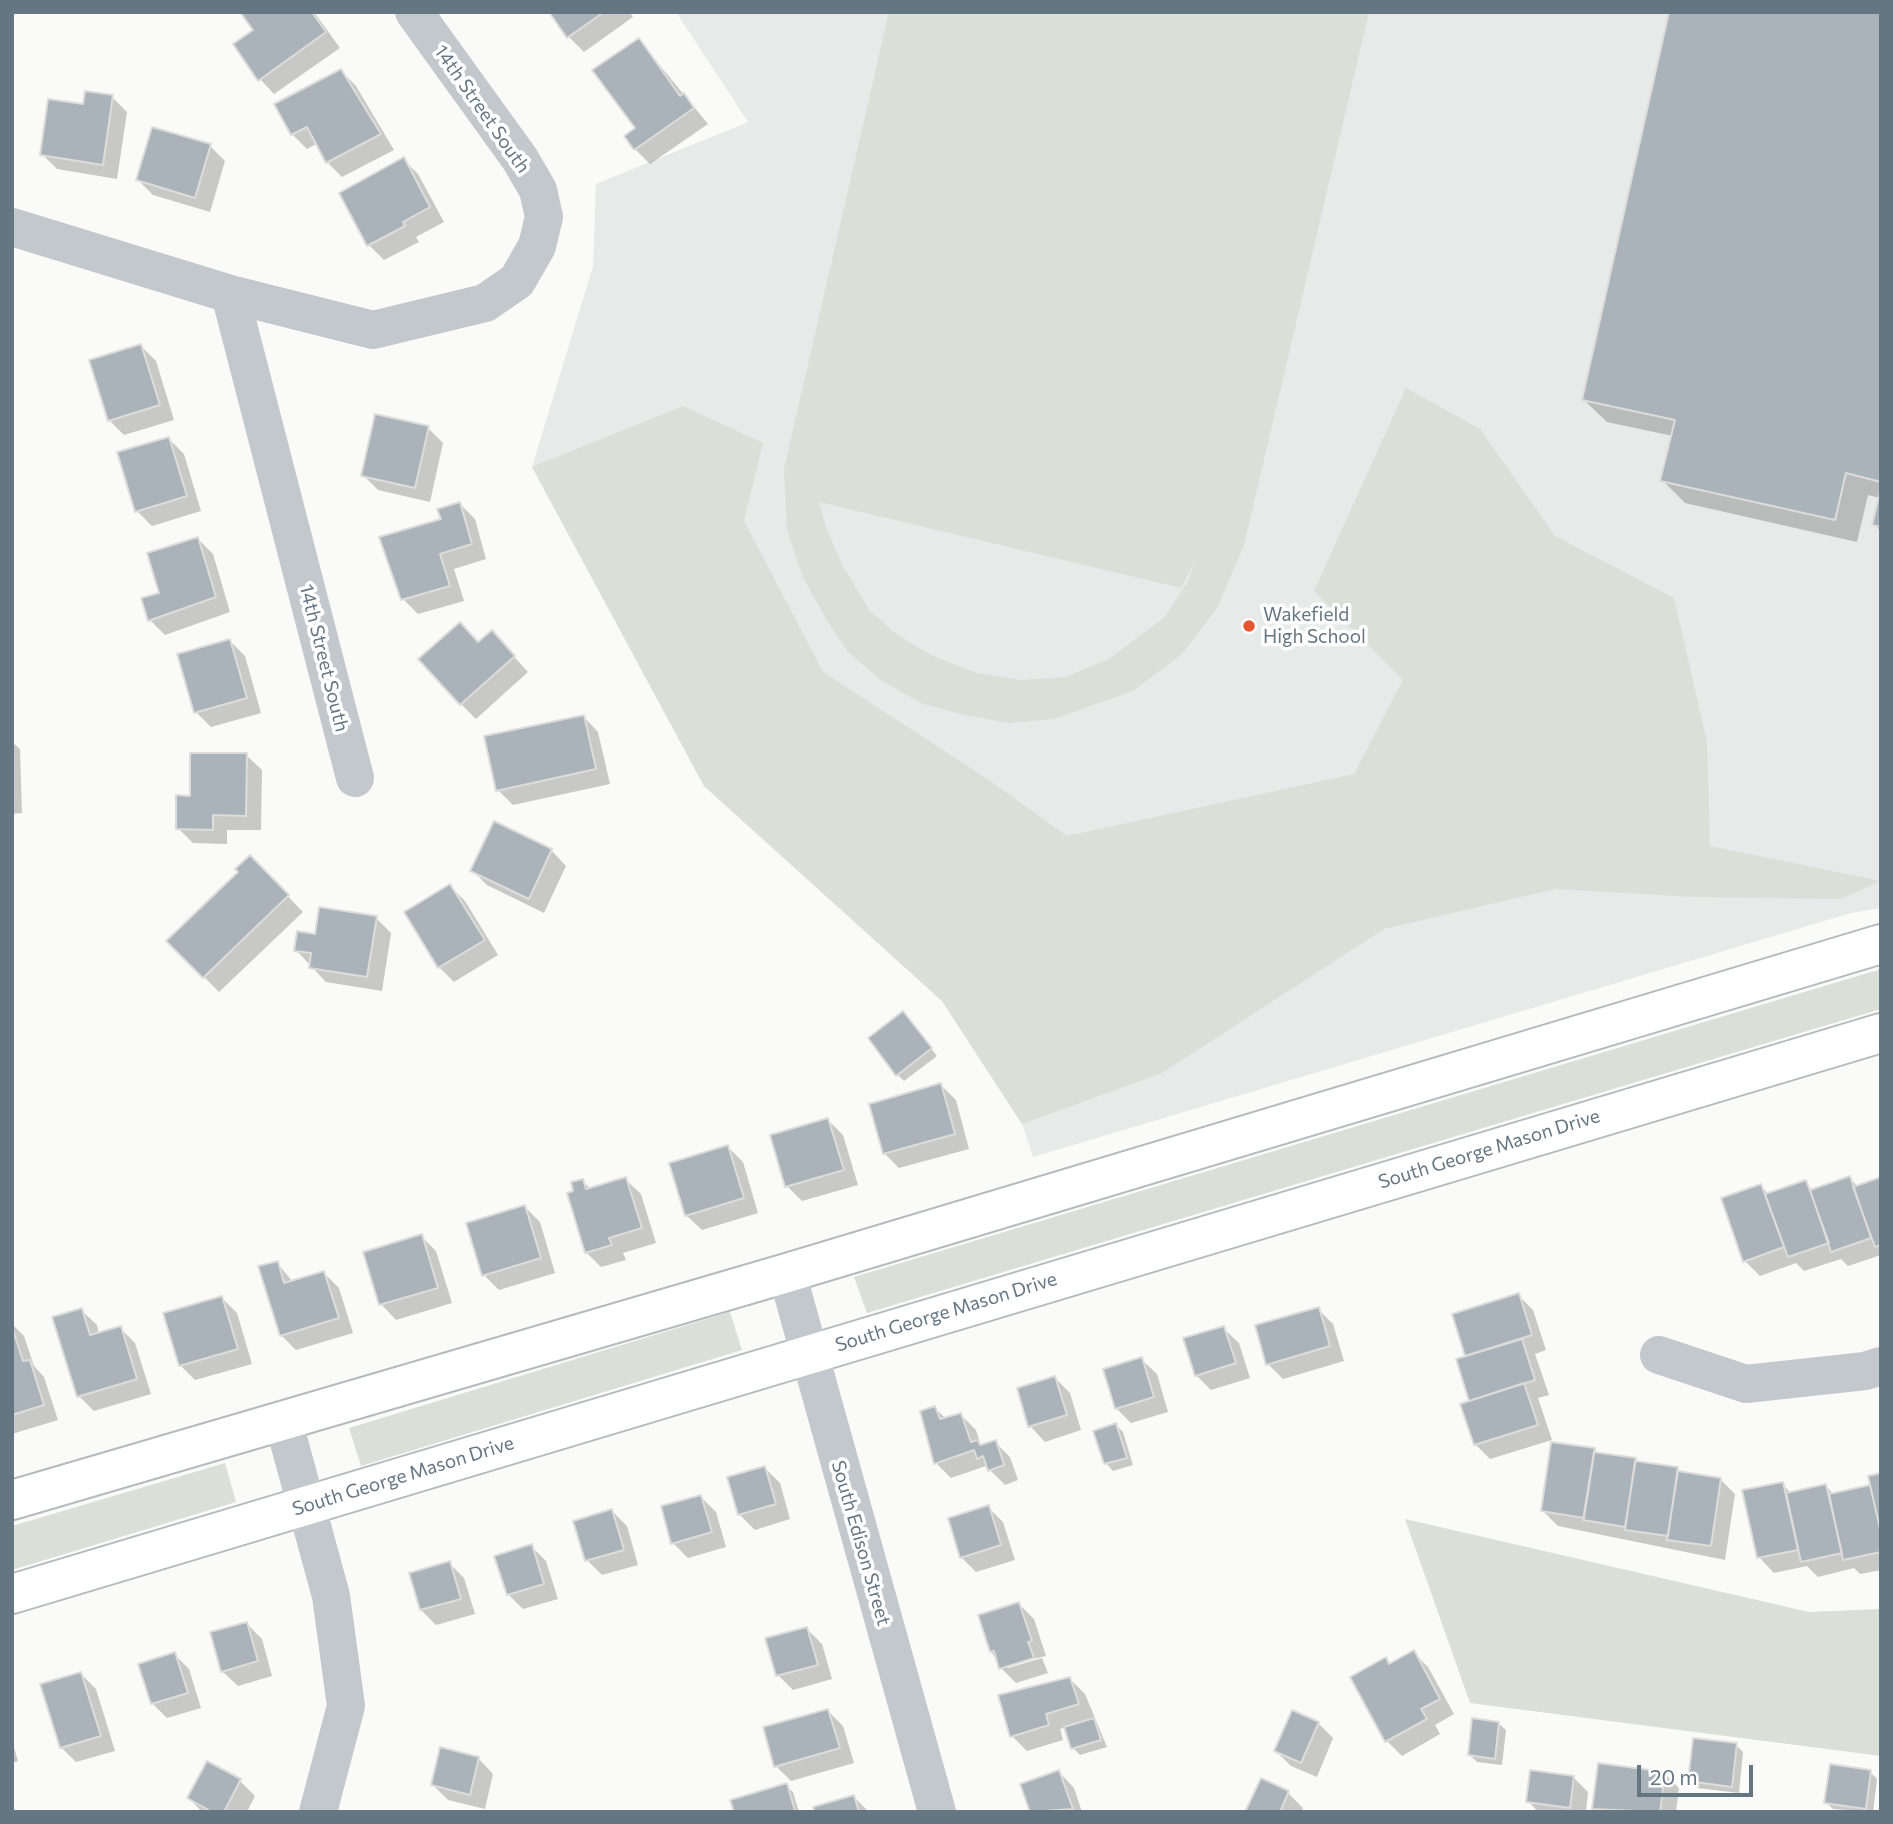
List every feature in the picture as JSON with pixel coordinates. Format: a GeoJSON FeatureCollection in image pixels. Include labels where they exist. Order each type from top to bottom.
{"type":"FeatureCollection","features":[{"type":"Feature","properties":{"kind":"main road"},"geometry":{"type":"LineString","coordinates":[[12,1500],[787,1273],[1881,944]]}},
{"type":"Feature","properties":{"kind":"main road","name":"South George Mason Drive"},"geometry":{"type":"LineString","coordinates":[[12,1594],[1881,1033]]}},
{"type":"Feature","properties":{"kind":"street","name":"14th Street South"},"geometry":{"type":"LineString","coordinates":[[12,227],[230,295],[373,330],[485,303],[517,281],[537,246],[544,217],[538,190],[520,159],[414,12]]}},
{"type":"Feature","properties":{"kind":"street","name":"14th Street South"},"geometry":{"type":"LineString","coordinates":[[230,295],[355,778]]}},
{"type":"Feature","properties":{"kind":"street","name":"South Edison Street"},"geometry":{"type":"LineString","coordinates":[[787,1273],[937,1812]]}},
{"type":"Feature","properties":{"kind":"street"},"geometry":{"type":"LineString","coordinates":[[1659,1355],[1746,1384],[1865,1371],[1881,1366]]}},
{"type":"Feature","properties":{"kind":"street"},"geometry":{"type":"LineString","coordinates":[[283,1420],[331,1596],[346,1706],[318,1812]]}},
{"type":"Feature","properties":{"kind":"shaded area","name":"Wakefield High School"},"geometry":{"type":"Polygon","coordinates":[[[676,12],[1881,12],[1881,908],[1851,913],[1033,1157],[1022,1124],[942,1001],[704,786],[532,467],[593,266],[596,184],[748,122],[676,12]]]}},
{"type":"Feature","properties":{"kind":"shaded area"},"geometry":{"type":"Polygon","coordinates":[[[889,12],[1369,12],[1244,545],[1217,608],[1182,654],[1133,691],[1054,719],[1009,723],[923,704],[882,681],[848,652],[826,619],[803,577],[787,530],[784,469],[889,12]],[[819,502],[826,528],[843,566],[869,610],[899,636],[933,656],[977,673],[1021,680],[1065,677],[1109,659],[1165,617],[1188,581],[1195,561],[1181,588],[819,502]]]}},
{"type":"Feature","properties":{"kind":"shaded area"},"geometry":{"type":"Polygon","coordinates":[[[1406,388],[1480,429],[1555,536],[1674,598],[1707,742],[1710,846],[1881,881],[1841,899],[1693,897],[1555,889],[1384,929],[1162,1073],[1022,1124],[942,1001],[704,786],[532,467],[683,406],[763,443],[744,521],[823,672],[989,780],[1067,836],[1354,774],[1403,680],[1314,591],[1406,388]]]}},
{"type":"Feature","properties":{"kind":"shaded area"},"geometry":{"type":"Polygon","coordinates":[[[1881,969],[1881,1009],[867,1313],[854,1277],[1881,969]]]}},
{"type":"Feature","properties":{"kind":"shaded area"},"geometry":{"type":"Polygon","coordinates":[[[730,1312],[742,1350],[361,1466],[349,1428],[730,1312]]]}},
{"type":"Feature","properties":{"kind":"shaded area"},"geometry":{"type":"Polygon","coordinates":[[[225,1463],[236,1502],[12,1570],[12,1526],[225,1463]]]}},
{"type":"Feature","properties":{"kind":"shaded area"},"geometry":{"type":"Polygon","coordinates":[[[1405,1519],[1809,1612],[1881,1609],[1881,1756],[1470,1703],[1405,1519]]]}},
{"type":"Feature","properties":{"kind":"building"},"geometry":{"type":"Polygon","coordinates":[[[240,12],[312,12],[326,32],[258,81],[233,44],[253,30],[240,12]]]}},
{"type":"Feature","properties":{"kind":"building"},"geometry":{"type":"Polygon","coordinates":[[[549,12],[604,12],[567,38],[549,12]]]}},
{"type":"Feature","properties":{"kind":"building"},"geometry":{"type":"Polygon","coordinates":[[[1669,12],[1881,12],[1881,482],[1846,473],[1835,520],[1660,481],[1675,420],[1582,400],[1669,12]]]}},
{"type":"Feature","properties":{"kind":"building"},"geometry":{"type":"Polygon","coordinates":[[[639,38],[680,96],[684,93],[694,108],[634,150],[624,136],[635,128],[592,70],[639,38]]]}},
{"type":"Feature","properties":{"kind":"building"},"geometry":{"type":"Polygon","coordinates":[[[341,69],[381,134],[326,163],[307,127],[291,135],[274,104],[341,69]]]}},
{"type":"Feature","properties":{"kind":"building"},"geometry":{"type":"Polygon","coordinates":[[[85,91],[113,95],[103,165],[40,155],[48,99],[83,104],[85,91]]]}},
{"type":"Feature","properties":{"kind":"building"},"geometry":{"type":"Polygon","coordinates":[[[152,127],[211,144],[195,198],[136,180],[152,127]]]}},
{"type":"Feature","properties":{"kind":"building"},"geometry":{"type":"Polygon","coordinates":[[[404,157],[430,207],[403,222],[405,226],[367,246],[339,193],[404,157]]]}},
{"type":"Feature","properties":{"kind":"building"},"geometry":{"type":"Polygon","coordinates":[[[141,344],[160,405],[108,421],[89,360],[141,344]]]}},
{"type":"Feature","properties":{"kind":"building"},"geometry":{"type":"Polygon","coordinates":[[[375,414],[429,426],[415,488],[361,476],[375,414]]]}},
{"type":"Feature","properties":{"kind":"building"},"geometry":{"type":"Polygon","coordinates":[[[169,437],[187,496],[135,512],[117,452],[169,437]]]}},
{"type":"Feature","properties":{"kind":"building"},"geometry":{"type":"Polygon","coordinates":[[[1881,488],[1881,527],[1872,525],[1881,488]]]}},
{"type":"Feature","properties":{"kind":"building"},"geometry":{"type":"Polygon","coordinates":[[[460,502],[472,544],[440,554],[450,586],[401,600],[379,537],[441,519],[437,509],[460,502]]]}},
{"type":"Feature","properties":{"kind":"building"},"geometry":{"type":"Polygon","coordinates":[[[198,537],[216,597],[148,621],[141,598],[159,593],[147,553],[198,537]]]}},
{"type":"Feature","properties":{"kind":"building"},"geometry":{"type":"Polygon","coordinates":[[[460,622],[478,642],[492,630],[515,656],[460,705],[418,659],[460,622]]]}},
{"type":"Feature","properties":{"kind":"building"},"geometry":{"type":"Polygon","coordinates":[[[230,639],[247,698],[194,713],[177,654],[230,639]]]}},
{"type":"Feature","properties":{"kind":"building"},"geometry":{"type":"Polygon","coordinates":[[[584,715],[596,769],[496,791],[484,736],[584,715]]]}},
{"type":"Feature","properties":{"kind":"building"},"geometry":{"type":"Polygon","coordinates":[[[190,753],[247,753],[246,816],[213,815],[213,830],[176,829],[176,795],[190,796],[190,753]]]}},
{"type":"Feature","properties":{"kind":"building"},"geometry":{"type":"Polygon","coordinates":[[[494,821],[552,849],[529,899],[470,871],[494,821]]]}},
{"type":"Feature","properties":{"kind":"building"},"geometry":{"type":"Polygon","coordinates":[[[250,855],[289,895],[203,978],[166,941],[238,872],[235,869],[250,855]]]}},
{"type":"Feature","properties":{"kind":"building"},"geometry":{"type":"Polygon","coordinates":[[[450,884],[485,940],[438,968],[404,912],[450,884]]]}},
{"type":"Feature","properties":{"kind":"building"},"geometry":{"type":"Polygon","coordinates":[[[319,907],[377,916],[367,977],[309,968],[311,953],[294,951],[297,931],[315,934],[319,907]]]}},
{"type":"Feature","properties":{"kind":"building"},"geometry":{"type":"Polygon","coordinates":[[[903,1011],[932,1048],[896,1076],[868,1038],[903,1011]]]}},
{"type":"Feature","properties":{"kind":"building"},"geometry":{"type":"Polygon","coordinates":[[[941,1083],[955,1134],[883,1154],[869,1104],[941,1083]]]}},
{"type":"Feature","properties":{"kind":"building"},"geometry":{"type":"Polygon","coordinates":[[[828,1118],[844,1170],[785,1187],[770,1135],[828,1118]]]}},
{"type":"Feature","properties":{"kind":"building"},"geometry":{"type":"Polygon","coordinates":[[[728,1145],[744,1198],[685,1216],[669,1163],[728,1145]]]}},
{"type":"Feature","properties":{"kind":"building"},"geometry":{"type":"Polygon","coordinates":[[[1850,1176],[1871,1238],[1831,1252],[1810,1190],[1850,1176]]]}},
{"type":"Feature","properties":{"kind":"building"},"geometry":{"type":"Polygon","coordinates":[[[626,1177],[642,1228],[609,1238],[612,1245],[585,1253],[567,1193],[573,1191],[571,1182],[583,1179],[586,1189],[626,1177]]]}},
{"type":"Feature","properties":{"kind":"building"},"geometry":{"type":"Polygon","coordinates":[[[1881,1177],[1881,1245],[1875,1247],[1853,1187],[1881,1177]]]}},
{"type":"Feature","properties":{"kind":"building"},"geometry":{"type":"Polygon","coordinates":[[[1806,1180],[1829,1243],[1788,1257],[1765,1194],[1806,1180]]]}},
{"type":"Feature","properties":{"kind":"building"},"geometry":{"type":"Polygon","coordinates":[[[1761,1184],[1784,1247],[1743,1262],[1721,1198],[1761,1184]]]}},
{"type":"Feature","properties":{"kind":"building"},"geometry":{"type":"Polygon","coordinates":[[[525,1205],[541,1258],[482,1276],[466,1223],[525,1205]]]}},
{"type":"Feature","properties":{"kind":"building"},"geometry":{"type":"Polygon","coordinates":[[[422,1234],[438,1288],[379,1305],[363,1252],[422,1234]]]}},
{"type":"Feature","properties":{"kind":"building"},"geometry":{"type":"Polygon","coordinates":[[[278,1261],[284,1283],[324,1271],[339,1318],[280,1336],[258,1266],[278,1261]]]}},
{"type":"Feature","properties":{"kind":"building"},"geometry":{"type":"Polygon","coordinates":[[[1519,1293],[1532,1335],[1465,1356],[1452,1314],[1519,1293]]]}},
{"type":"Feature","properties":{"kind":"building"},"geometry":{"type":"Polygon","coordinates":[[[222,1296],[238,1349],[179,1366],[163,1313],[222,1296]]]}},
{"type":"Feature","properties":{"kind":"building"},"geometry":{"type":"Polygon","coordinates":[[[1319,1307],[1330,1346],[1266,1365],[1255,1325],[1319,1307]]]}},
{"type":"Feature","properties":{"kind":"building"},"geometry":{"type":"Polygon","coordinates":[[[82,1308],[90,1335],[121,1326],[137,1379],[77,1397],[52,1317],[82,1308]]]}},
{"type":"Feature","properties":{"kind":"building"},"geometry":{"type":"Polygon","coordinates":[[[1224,1326],[1236,1363],[1195,1376],[1183,1338],[1224,1326]]]}},
{"type":"Feature","properties":{"kind":"building"},"geometry":{"type":"Polygon","coordinates":[[[12,1327],[23,1361],[30,1360],[44,1405],[12,1415],[12,1327]]]}},
{"type":"Feature","properties":{"kind":"building"},"geometry":{"type":"Polygon","coordinates":[[[1522,1339],[1535,1380],[1469,1401],[1456,1359],[1522,1339]]]}},
{"type":"Feature","properties":{"kind":"building"},"geometry":{"type":"Polygon","coordinates":[[[1142,1357],[1154,1397],[1115,1409],[1103,1369],[1142,1357]]]}},
{"type":"Feature","properties":{"kind":"building"},"geometry":{"type":"Polygon","coordinates":[[[1055,1376],[1067,1415],[1028,1427],[1017,1388],[1055,1376]]]}},
{"type":"Feature","properties":{"kind":"building"},"geometry":{"type":"Polygon","coordinates":[[[1524,1383],[1538,1425],[1474,1445],[1460,1404],[1524,1383]]]}},
{"type":"Feature","properties":{"kind":"building"},"geometry":{"type":"Polygon","coordinates":[[[935,1406],[940,1419],[961,1413],[971,1442],[978,1440],[980,1445],[996,1440],[1004,1465],[988,1471],[983,1456],[977,1459],[974,1450],[934,1464],[920,1411],[935,1406]]]}},
{"type":"Feature","properties":{"kind":"building"},"geometry":{"type":"Polygon","coordinates":[[[1116,1423],[1127,1458],[1104,1464],[1093,1431],[1116,1423]]]}},
{"type":"Feature","properties":{"kind":"building"},"geometry":{"type":"Polygon","coordinates":[[[1551,1442],[1595,1448],[1584,1518],[1541,1511],[1551,1442]]]}},
{"type":"Feature","properties":{"kind":"building"},"geometry":{"type":"Polygon","coordinates":[[[1594,1452],[1636,1458],[1625,1527],[1583,1520],[1594,1452]]]}},
{"type":"Feature","properties":{"kind":"building"},"geometry":{"type":"Polygon","coordinates":[[[1635,1461],[1678,1467],[1668,1536],[1625,1530],[1635,1461]]]}},
{"type":"Feature","properties":{"kind":"building"},"geometry":{"type":"Polygon","coordinates":[[[765,1466],[776,1504],[738,1515],[727,1477],[765,1466]]]}},
{"type":"Feature","properties":{"kind":"building"},"geometry":{"type":"Polygon","coordinates":[[[1678,1471],[1721,1478],[1711,1546],[1667,1540],[1678,1471]]]}},
{"type":"Feature","properties":{"kind":"building"},"geometry":{"type":"Polygon","coordinates":[[[1881,1473],[1881,1533],[1868,1476],[1881,1473]]]}},
{"type":"Feature","properties":{"kind":"building"},"geometry":{"type":"Polygon","coordinates":[[[1783,1482],[1798,1550],[1757,1558],[1742,1490],[1783,1482]]]}},
{"type":"Feature","properties":{"kind":"building"},"geometry":{"type":"Polygon","coordinates":[[[1826,1484],[1842,1553],[1801,1562],[1786,1493],[1826,1484]]]}},
{"type":"Feature","properties":{"kind":"building"},"geometry":{"type":"Polygon","coordinates":[[[1870,1485],[1881,1533],[1881,1552],[1843,1560],[1829,1494],[1870,1485]]]}},
{"type":"Feature","properties":{"kind":"building"},"geometry":{"type":"Polygon","coordinates":[[[701,1495],[712,1532],[671,1544],[661,1506],[701,1495]]]}},
{"type":"Feature","properties":{"kind":"building"},"geometry":{"type":"Polygon","coordinates":[[[989,1505],[1001,1545],[960,1558],[948,1518],[989,1505]]]}},
{"type":"Feature","properties":{"kind":"building"},"geometry":{"type":"Polygon","coordinates":[[[612,1509],[624,1550],[585,1561],[573,1521],[612,1509]]]}},
{"type":"Feature","properties":{"kind":"building"},"geometry":{"type":"Polygon","coordinates":[[[532,1544],[544,1584],[507,1595],[494,1556],[532,1544]]]}},
{"type":"Feature","properties":{"kind":"building"},"geometry":{"type":"Polygon","coordinates":[[[450,1561],[461,1599],[420,1610],[409,1573],[450,1561]]]}},
{"type":"Feature","properties":{"kind":"building"},"geometry":{"type":"Polygon","coordinates":[[[1019,1602],[1032,1641],[1028,1642],[1034,1658],[999,1669],[994,1651],[990,1652],[978,1615],[1019,1602]]]}},
{"type":"Feature","properties":{"kind":"building"},"geometry":{"type":"Polygon","coordinates":[[[247,1622],[258,1661],[221,1672],[210,1632],[247,1622]]]}},
{"type":"Feature","properties":{"kind":"building"},"geometry":{"type":"Polygon","coordinates":[[[807,1627],[818,1665],[776,1676],[765,1638],[807,1627]]]}},
{"type":"Feature","properties":{"kind":"building"},"geometry":{"type":"Polygon","coordinates":[[[1414,1650],[1440,1699],[1421,1709],[1427,1719],[1385,1742],[1350,1677],[1386,1657],[1389,1664],[1414,1650]]]}},
{"type":"Feature","properties":{"kind":"building"},"geometry":{"type":"Polygon","coordinates":[[[175,1652],[188,1693],[151,1704],[138,1664],[175,1652]]]}},
{"type":"Feature","properties":{"kind":"building"},"geometry":{"type":"Polygon","coordinates":[[[81,1672],[101,1736],[60,1748],[40,1684],[81,1672]]]}},
{"type":"Feature","properties":{"kind":"building"},"geometry":{"type":"Polygon","coordinates":[[[1070,1677],[1079,1704],[1046,1714],[1049,1725],[1010,1737],[998,1695],[1070,1677]]]}},
{"type":"Feature","properties":{"kind":"building"},"geometry":{"type":"Polygon","coordinates":[[[828,1709],[840,1748],[774,1767],[763,1727],[828,1709]]]}},
{"type":"Feature","properties":{"kind":"building"},"geometry":{"type":"Polygon","coordinates":[[[1292,1710],[1319,1722],[1301,1763],[1274,1751],[1292,1710]]]}},
{"type":"Feature","properties":{"kind":"building"},"geometry":{"type":"Polygon","coordinates":[[[1094,1718],[1101,1740],[1071,1749],[1064,1727],[1094,1718]]]}},
{"type":"Feature","properties":{"kind":"building"},"geometry":{"type":"Polygon","coordinates":[[[1472,1718],[1499,1722],[1495,1759],[1468,1755],[1472,1718]]]}},
{"type":"Feature","properties":{"kind":"building"},"geometry":{"type":"Polygon","coordinates":[[[1693,1738],[1737,1743],[1732,1787],[1688,1781],[1693,1738]]]}},
{"type":"Feature","properties":{"kind":"building"},"geometry":{"type":"Polygon","coordinates":[[[440,1747],[479,1757],[470,1795],[431,1785],[440,1747]]]}},
{"type":"Feature","properties":{"kind":"building"},"geometry":{"type":"Polygon","coordinates":[[[207,1761],[241,1779],[224,1812],[212,1812],[187,1798],[207,1761]]]}},
{"type":"Feature","properties":{"kind":"building"},"geometry":{"type":"Polygon","coordinates":[[[1598,1763],[1665,1772],[1660,1812],[1592,1809],[1598,1763]]]}},
{"type":"Feature","properties":{"kind":"building"},"geometry":{"type":"Polygon","coordinates":[[[1830,1764],[1871,1770],[1866,1809],[1824,1803],[1830,1764]]]}},
{"type":"Feature","properties":{"kind":"building"},"geometry":{"type":"Polygon","coordinates":[[[1059,1770],[1073,1809],[1030,1812],[1020,1784],[1059,1770]]]}},
{"type":"Feature","properties":{"kind":"building"},"geometry":{"type":"Polygon","coordinates":[[[1530,1770],[1574,1776],[1570,1808],[1526,1802],[1530,1770]]]}},
{"type":"Feature","properties":{"kind":"building"},"geometry":{"type":"Polygon","coordinates":[[[1261,1778],[1289,1791],[1280,1812],[1245,1812],[1261,1778]]]}},
{"type":"Feature","properties":{"kind":"building"},"geometry":{"type":"Polygon","coordinates":[[[787,1783],[795,1811],[734,1812],[730,1800],[787,1783]]]}},
{"type":"Feature","properties":{"kind":"building"},"geometry":{"type":"Polygon","coordinates":[[[854,1795],[859,1812],[815,1812],[813,1807],[854,1795]]]}},
{"type":"Feature","properties":{"kind":"place","name":"Wakefield High School"},"geometry":{"type":"Point","coordinates":[1249,626]}}]}
